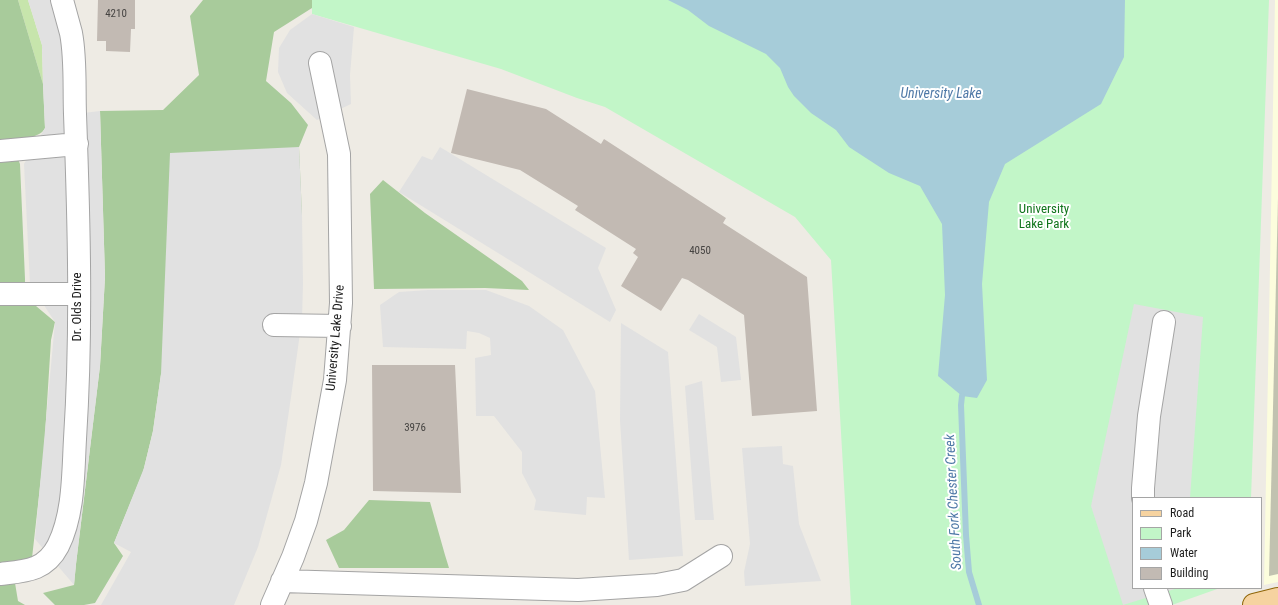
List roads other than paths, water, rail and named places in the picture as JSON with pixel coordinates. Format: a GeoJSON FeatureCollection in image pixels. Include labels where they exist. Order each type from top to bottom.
{"type":"FeatureCollection","features":[{"type":"Feature","properties":{"kind":"main road"},"geometry":{"type":"LineString","coordinates":[[1254,605],[1278,600]]}},
{"type":"Feature","properties":{"kind":"street","name":"Dr. Olds Drive"},"geometry":{"type":"LineString","coordinates":[[0,574],[28,571],[47,562],[57,547],[64,531],[71,501],[78,397],[77,144],[71,33],[62,0]]}},
{"type":"Feature","properties":{"kind":"street","name":"University Lake Drive"},"geometry":{"type":"LineString","coordinates":[[272,605],[293,557],[306,521],[316,483],[334,380],[340,326],[339,154],[320,63]]}},
{"type":"Feature","properties":{"kind":"street"},"geometry":{"type":"LineString","coordinates":[[0,152],[77,144]]}},
{"type":"Feature","properties":{"kind":"street"},"geometry":{"type":"LineString","coordinates":[[0,294],[78,294]]}},
{"type":"Feature","properties":{"kind":"street"},"geometry":{"type":"LineString","coordinates":[[1143,497],[1149,416],[1164,322]]}},
{"type":"Feature","properties":{"kind":"street"},"geometry":{"type":"LineString","coordinates":[[274,325],[340,326]]}},
{"type":"Feature","properties":{"kind":"street"},"geometry":{"type":"LineString","coordinates":[[282,581],[578,597],[683,580],[721,556]]}},
{"type":"Feature","properties":{"kind":"street"},"geometry":{"type":"LineString","coordinates":[[1155,589],[1161,605]]}},
{"type":"Feature","properties":{"kind":"water","name":"University Lake"},"geometry":{"type":"Polygon","coordinates":[[[668,0],[1125,0],[1124,57],[1101,104],[1005,164],[989,202],[982,284],[987,380],[977,398],[962,396],[938,376],[945,295],[942,224],[920,186],[889,173],[849,147],[836,130],[811,113],[794,96],[788,87],[780,68],[766,54],[709,26],[688,10],[668,0]]]}},
{"type":"Feature","properties":{"kind":"waterway","name":"South Fork Chester Creek"},"geometry":{"type":"LineString","coordinates":[[962,396],[961,405],[966,535],[969,572],[979,605]]}},
{"type":"Feature","properties":{"kind":"park label","name":"University Lake Park"},"geometry":{"type":"Point","coordinates":[1044,218]}}]}
